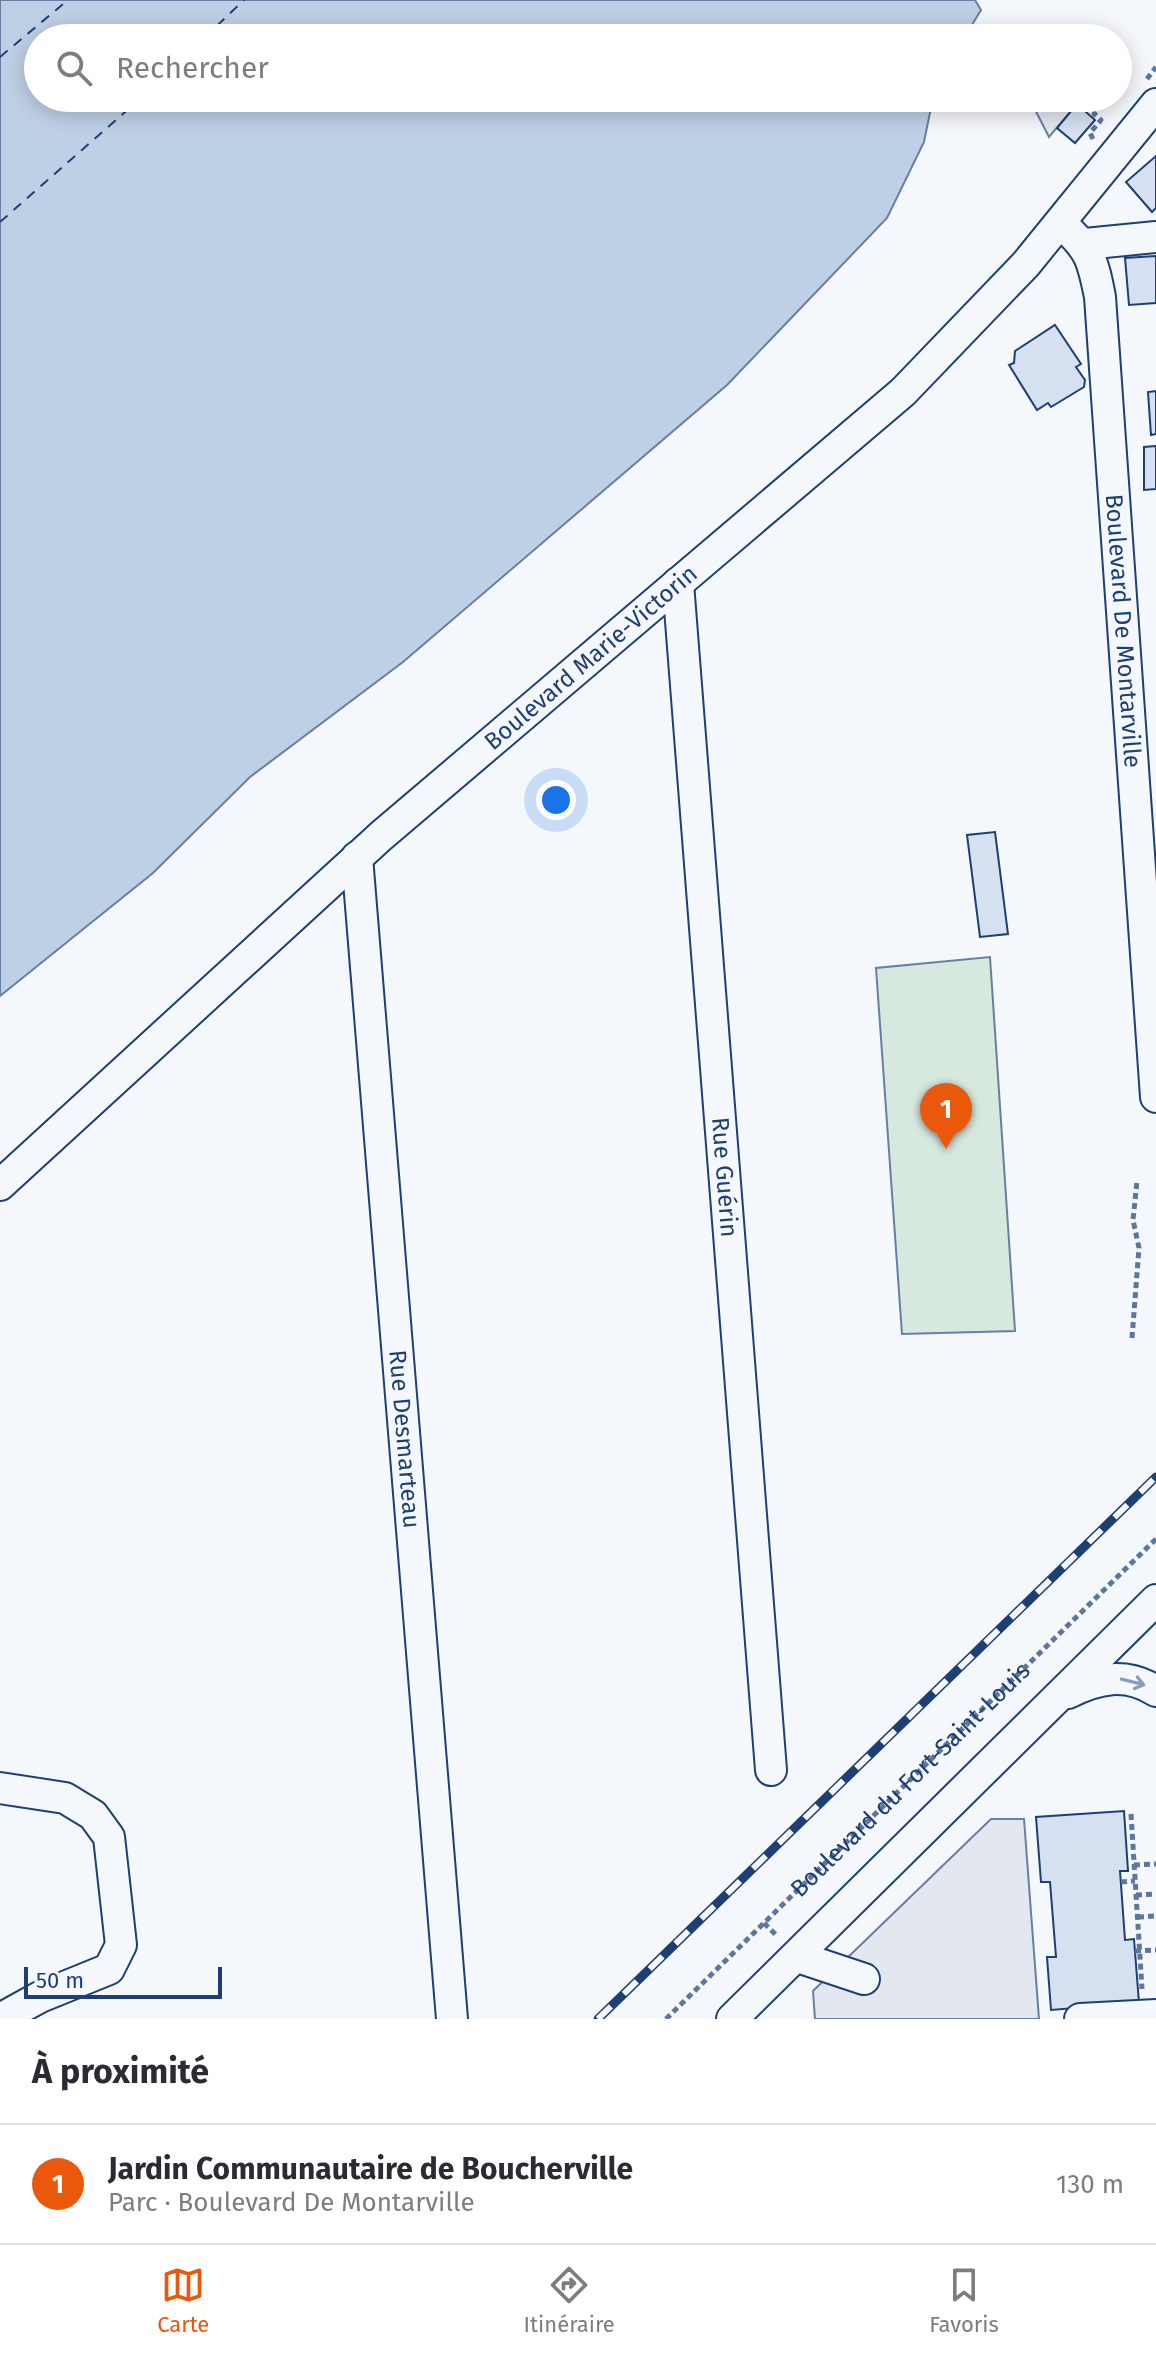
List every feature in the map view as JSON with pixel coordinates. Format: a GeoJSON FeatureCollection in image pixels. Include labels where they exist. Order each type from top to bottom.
{"type":"FeatureCollection","features":[{"type":"Feature","properties":{"kind":"street","name":"Boulevard Marie-Victorin"},"geometry":{"type":"LineString","coordinates":[[0,1185],[357,857],[514,720],[903,392],[990,304],[1061,224],[1156,104]]}},
{"type":"Feature","properties":{"kind":"street"},"geometry":{"type":"LineString","coordinates":[[1061,224],[1085,244],[1156,237]]}},
{"type":"Feature","properties":{"kind":"street","name":"Boulevard De Montarville"},"geometry":{"type":"LineString","coordinates":[[1085,244],[1094,266],[1100,297],[1147,844],[1156,1097]]}},
{"type":"Feature","properties":{"kind":"street","name":"Rue Guérin"},"geometry":{"type":"LineString","coordinates":[[678,583],[771,1770]]}},
{"type":"Feature","properties":{"kind":"street","name":"Rue Desmarteau"},"geometry":{"type":"LineString","coordinates":[[357,857],[452,2019]]}},
{"type":"Feature","properties":{"kind":"street","name":"Boulevard du Fort-Saint-Louis"},"geometry":{"type":"LineString","coordinates":[[732,2019],[1156,1600]]}},
{"type":"Feature","properties":{"kind":"street"},"geometry":{"type":"LineString","coordinates":[[1055,1699],[1103,1679],[1133,1680],[1156,1691]]}},
{"type":"Feature","properties":{"kind":"street"},"geometry":{"type":"LineString","coordinates":[[0,1788],[65,1798],[93,1815],[109,1837],[121,1945],[109,1969],[40,1997],[0,2019]]}},
{"type":"Feature","properties":{"kind":"street"},"geometry":{"type":"LineString","coordinates":[[798,1957],[864,1979]]}},
{"type":"Feature","properties":{"kind":"street"},"geometry":{"type":"LineString","coordinates":[[1080,2019],[1150,2008]]}},
{"type":"Feature","properties":{"kind":"path"},"geometry":{"type":"LineString","coordinates":[[1087,130],[1090,133],[1101,120],[1094,114],[1096,112]]}},
{"type":"Feature","properties":{"kind":"path"},"geometry":{"type":"LineString","coordinates":[[1132,1338],[1139,1248],[1133,1220],[1137,1181]]}},
{"type":"Feature","properties":{"kind":"path","name":"Boulevard du Fort-Saint-Louis"},"geometry":{"type":"LineString","coordinates":[[666,2019],[1156,1539]]}},
{"type":"Feature","properties":{"kind":"path"},"geometry":{"type":"LineString","coordinates":[[1131,1814],[1138,1917],[1137,1951],[1150,2008]]}},
{"type":"Feature","properties":{"kind":"path"},"geometry":{"type":"LineString","coordinates":[[1134,1865],[1156,1864]]}},
{"type":"Feature","properties":{"kind":"path"},"geometry":{"type":"LineString","coordinates":[[1121,1882],[1135,1881]]}},
{"type":"Feature","properties":{"kind":"path"},"geometry":{"type":"LineString","coordinates":[[1136,1895],[1156,1894]]}},
{"type":"Feature","properties":{"kind":"path"},"geometry":{"type":"LineString","coordinates":[[1138,1917],[1156,1916]]}},
{"type":"Feature","properties":{"kind":"path"},"geometry":{"type":"LineString","coordinates":[[1137,1951],[1156,1950]]}},
{"type":"Feature","properties":{"kind":"shaded area"},"geometry":{"type":"Polygon","coordinates":[[[1036,112],[1070,112],[1049,137],[1036,112]]]}},
{"type":"Feature","properties":{"kind":"shaded area"},"geometry":{"type":"Polygon","coordinates":[[[990,957],[1015,1331],[902,1334],[876,968],[990,957]]]}},
{"type":"Feature","properties":{"kind":"shaded area"},"geometry":{"type":"Polygon","coordinates":[[[991,1819],[1024,1819],[1039,2019],[815,2019],[813,1991],[991,1819]]]}},
{"type":"Feature","properties":{"kind":"water"},"geometry":{"type":"Polygon","coordinates":[[[0,0],[975,0],[981,10],[972,24],[24,24],[24,112],[930,112],[924,142],[887,218],[727,385],[403,662],[250,777],[153,873],[0,996],[0,0]]]}},
{"type":"Feature","properties":{"kind":"building"},"geometry":{"type":"Polygon","coordinates":[[[1070,112],[1086,112],[1095,120],[1075,143],[1057,128],[1070,112]]]}},
{"type":"Feature","properties":{"kind":"building"},"geometry":{"type":"Polygon","coordinates":[[[1156,156],[1156,208],[1152,212],[1126,182],[1156,156]]]}},
{"type":"Feature","properties":{"kind":"building"},"geometry":{"type":"Polygon","coordinates":[[[1156,256],[1156,303],[1129,305],[1125,258],[1156,256]]]}},
{"type":"Feature","properties":{"kind":"building"},"geometry":{"type":"Polygon","coordinates":[[[1055,325],[1081,364],[1076,367],[1085,380],[1084,387],[1051,407],[1048,403],[1037,410],[1009,365],[1014,363],[1015,351],[1055,325]]]}},
{"type":"Feature","properties":{"kind":"building"},"geometry":{"type":"Polygon","coordinates":[[[1156,391],[1156,434],[1151,435],[1148,392],[1156,391]]]}},
{"type":"Feature","properties":{"kind":"building"},"geometry":{"type":"Polygon","coordinates":[[[1156,446],[1156,489],[1144,490],[1144,447],[1156,446]]]}},
{"type":"Feature","properties":{"kind":"building"},"geometry":{"type":"Polygon","coordinates":[[[995,832],[1008,934],[980,937],[967,835],[995,832]]]}},
{"type":"Feature","properties":{"kind":"building"},"geometry":{"type":"Polygon","coordinates":[[[1124,1811],[1128,1871],[1120,1871],[1125,1940],[1134,1939],[1139,2003],[1051,2010],[1047,1957],[1056,1957],[1050,1882],[1041,1882],[1036,1817],[1124,1811]]]}},
{"type":"Feature","properties":{"kind":"ferry route"},"geometry":{"type":"LineString","coordinates":[[39,24],[68,0]]}},
{"type":"Feature","properties":{"kind":"ferry route"},"geometry":{"type":"LineString","coordinates":[[219,24],[244,0]]}},
{"type":"Feature","properties":{"kind":"ferry route"},"geometry":{"type":"LineString","coordinates":[[0,57],[24,37]]}},
{"type":"Feature","properties":{"kind":"ferry route"},"geometry":{"type":"LineString","coordinates":[[0,222],[125,112]]}},
{"type":"Feature","properties":{"kind":"railway"},"geometry":{"type":"LineString","coordinates":[[598,2019],[1156,1477]]}},
{"type":"Feature","properties":{"kind":"place","name":"Jardin Communautaire de Boucherville"},"geometry":{"type":"Point","coordinates":[946,1149]}}]}
